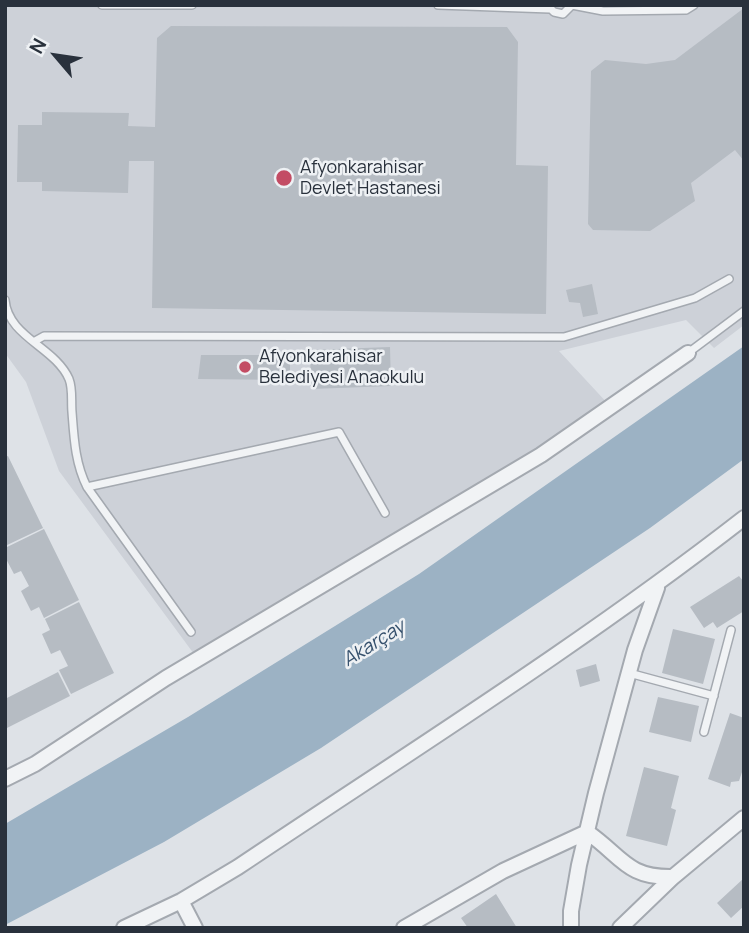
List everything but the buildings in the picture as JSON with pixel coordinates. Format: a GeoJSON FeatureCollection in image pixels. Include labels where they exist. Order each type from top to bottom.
{"type":"FeatureCollection","features":[{"type":"Feature","properties":{"kind":"street"},"geometry":{"type":"LineString","coordinates":[[5,779],[34,764],[166,678],[541,456],[688,353]]}},
{"type":"Feature","properties":{"kind":"street"},"geometry":{"type":"LineString","coordinates":[[124,928],[181,901],[238,867],[659,584],[744,518]]}},
{"type":"Feature","properties":{"kind":"street"},"geometry":{"type":"LineString","coordinates":[[571,928],[570,911],[587,832],[629,673],[650,602],[659,584]]}},
{"type":"Feature","properties":{"kind":"street"},"geometry":{"type":"LineString","coordinates":[[620,928],[673,877],[744,818]]}},
{"type":"Feature","properties":{"kind":"street"},"geometry":{"type":"LineString","coordinates":[[587,832],[615,856],[647,877],[673,877]]}},
{"type":"Feature","properties":{"kind":"street"},"geometry":{"type":"LineString","coordinates":[[404,928],[503,871],[587,832]]}},
{"type":"Feature","properties":{"kind":"street"},"geometry":{"type":"LineString","coordinates":[[181,901],[195,928]]}},
{"type":"Feature","properties":{"kind":"lane"},"geometry":{"type":"LineString","coordinates":[[102,5],[192,5]]}},
{"type":"Feature","properties":{"kind":"lane"},"geometry":{"type":"LineString","coordinates":[[438,5],[549,7],[562,14],[572,5],[603,11],[686,10],[694,5]]}},
{"type":"Feature","properties":{"kind":"lane"},"geometry":{"type":"LineString","coordinates":[[35,341],[44,336],[564,337],[695,298],[729,279]]}},
{"type":"Feature","properties":{"kind":"lane"},"geometry":{"type":"LineString","coordinates":[[5,300],[9,317],[18,329],[35,341],[68,378],[76,459],[87,487],[191,632]]}},
{"type":"Feature","properties":{"kind":"lane"},"geometry":{"type":"LineString","coordinates":[[688,353],[744,311]]}},
{"type":"Feature","properties":{"kind":"lane"},"geometry":{"type":"LineString","coordinates":[[87,487],[339,432],[385,513]]}},
{"type":"Feature","properties":{"kind":"lane"},"geometry":{"type":"LineString","coordinates":[[704,732],[731,630]]}},
{"type":"Feature","properties":{"kind":"lane"},"geometry":{"type":"LineString","coordinates":[[629,673],[714,696]]}},
{"type":"Feature","properties":{"kind":"shaded area","name":"Afyonkarahisar Devlet Hastanesi"},"geometry":{"type":"Polygon","coordinates":[[[5,5],[744,5],[744,325],[714,348],[686,320],[559,351],[610,406],[194,654],[59,471],[26,382],[5,353],[5,5]]]}},
{"type":"Feature","properties":{"kind":"water","name":"Akarçay"},"geometry":{"type":"Polygon","coordinates":[[[744,346],[744,459],[650,528],[321,748],[164,842],[5,925],[5,824],[188,717],[419,574],[744,346]]]}},
{"type":"Feature","properties":{"kind":"place","name":"Afyonkarahisar Devlet Hastanesi"},"geometry":{"type":"Point","coordinates":[284,178]}},
{"type":"Feature","properties":{"kind":"place","name":"Afyonkarahisar Belediyesi Anaokulu"},"geometry":{"type":"Point","coordinates":[245,367]}}]}
